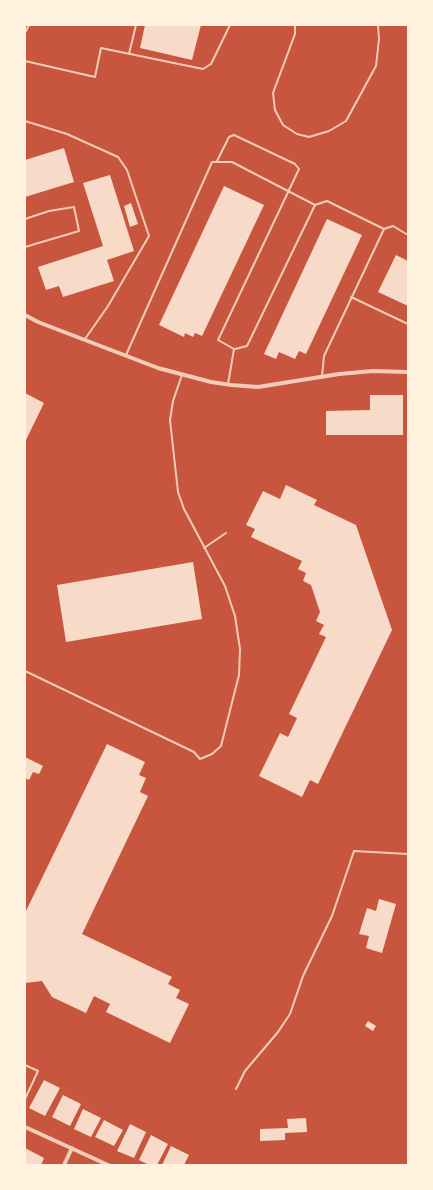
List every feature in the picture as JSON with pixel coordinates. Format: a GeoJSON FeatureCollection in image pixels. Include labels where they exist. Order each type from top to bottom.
{"type":"FeatureCollection","features":[{"type":"Feature","properties":{"kind":"street"},"geometry":{"type":"LineString","coordinates":[[25,315],[38,322],[126,356],[182,375],[228,385],[258,386],[373,372],[408,372]]}},
{"type":"Feature","properties":{"kind":"street"},"geometry":{"type":"LineString","coordinates":[[25,1127],[108,1165]]}},
{"type":"Feature","properties":{"kind":"street"},"geometry":{"type":"LineString","coordinates":[[64,1165],[72,1148]]}},
{"type":"Feature","properties":{"kind":"lane"},"geometry":{"type":"LineString","coordinates":[[25,33],[30,25]]}},
{"type":"Feature","properties":{"kind":"lane"},"geometry":{"type":"LineString","coordinates":[[130,54],[136,25]]}},
{"type":"Feature","properties":{"kind":"lane"},"geometry":{"type":"LineString","coordinates":[[25,61],[95,77],[102,48],[203,69],[211,64],[230,25]]}},
{"type":"Feature","properties":{"kind":"lane"},"geometry":{"type":"LineString","coordinates":[[295,25],[295,34],[273,93],[275,110],[283,124],[297,134],[309,138],[329,131],[346,121],[376,66],[379,39],[378,25]]}},
{"type":"Feature","properties":{"kind":"lane"},"geometry":{"type":"LineString","coordinates":[[25,122],[67,134],[118,157],[127,170],[149,236],[108,306],[84,340]]}},
{"type":"Feature","properties":{"kind":"lane"},"geometry":{"type":"LineString","coordinates":[[217,162],[229,137],[234,135],[295,164],[299,169],[218,340],[234,349],[247,346],[315,206],[327,201],[384,229],[393,226],[408,235]]}},
{"type":"Feature","properties":{"kind":"lane"},"geometry":{"type":"LineString","coordinates":[[126,356],[212,162],[232,162],[315,206]]}},
{"type":"Feature","properties":{"kind":"lane"},"geometry":{"type":"LineString","coordinates":[[25,220],[49,211],[74,207],[79,231],[25,247]]}},
{"type":"Feature","properties":{"kind":"lane"},"geometry":{"type":"LineString","coordinates":[[322,377],[324,356],[384,229]]}},
{"type":"Feature","properties":{"kind":"lane"},"geometry":{"type":"LineString","coordinates":[[352,297],[408,324]]}},
{"type":"Feature","properties":{"kind":"lane"},"geometry":{"type":"LineString","coordinates":[[228,385],[234,349]]}},
{"type":"Feature","properties":{"kind":"lane"},"geometry":{"type":"LineString","coordinates":[[25,671],[194,752],[200,759],[212,754],[221,746],[239,675],[240,649],[235,616],[224,586],[184,509],[178,492],[170,420],[173,401],[182,375]]}},
{"type":"Feature","properties":{"kind":"lane"},"geometry":{"type":"LineString","coordinates":[[204,548],[226,533]]}},
{"type":"Feature","properties":{"kind":"lane"},"geometry":{"type":"LineString","coordinates":[[236,1089],[246,1071],[278,1032],[290,1014],[303,976],[332,916],[354,850],[408,854]]}},
{"type":"Feature","properties":{"kind":"lane"},"geometry":{"type":"LineString","coordinates":[[25,1065],[38,1071],[25,1099]]}},
{"type":"Feature","properties":{"kind":"building"},"geometry":{"type":"Polygon","coordinates":[[[145,25],[201,25],[192,60],[140,48],[145,25]]]}},
{"type":"Feature","properties":{"kind":"building"},"geometry":{"type":"Polygon","coordinates":[[[64,148],[74,182],[25,197],[25,160],[64,148]]]}},
{"type":"Feature","properties":{"kind":"building"},"geometry":{"type":"Polygon","coordinates":[[[110,175],[134,251],[107,260],[114,281],[63,297],[59,286],[46,290],[38,267],[103,246],[83,183],[110,175]]]}},
{"type":"Feature","properties":{"kind":"building"},"geometry":{"type":"Polygon","coordinates":[[[224,186],[264,205],[202,336],[195,333],[193,337],[185,333],[184,337],[159,325],[224,186]]]}},
{"type":"Feature","properties":{"kind":"building"},"geometry":{"type":"Polygon","coordinates":[[[131,203],[138,224],[130,227],[124,206],[131,203]]]}},
{"type":"Feature","properties":{"kind":"building"},"geometry":{"type":"Polygon","coordinates":[[[327,219],[362,235],[306,354],[299,351],[295,359],[279,352],[276,359],[264,354],[327,219]]]}},
{"type":"Feature","properties":{"kind":"building"},"geometry":{"type":"Polygon","coordinates":[[[396,255],[408,261],[408,306],[378,292],[396,255]]]}},
{"type":"Feature","properties":{"kind":"building"},"geometry":{"type":"Polygon","coordinates":[[[25,393],[44,403],[25,442],[25,393]]]}},
{"type":"Feature","properties":{"kind":"building"},"geometry":{"type":"Polygon","coordinates":[[[370,395],[403,395],[403,435],[326,435],[326,411],[370,410],[370,395]]]}},
{"type":"Feature","properties":{"kind":"building"},"geometry":{"type":"Polygon","coordinates":[[[286,485],[317,500],[314,505],[356,525],[392,630],[318,784],[310,780],[302,797],[259,776],[280,733],[288,737],[297,718],[289,714],[326,637],[319,634],[324,625],[316,621],[320,612],[311,585],[303,581],[306,573],[298,569],[302,561],[251,537],[255,529],[246,525],[263,491],[280,499],[286,485]]]}},
{"type":"Feature","properties":{"kind":"building"},"geometry":{"type":"Polygon","coordinates":[[[193,562],[202,619],[66,642],[57,585],[193,562]]]}},
{"type":"Feature","properties":{"kind":"building"},"geometry":{"type":"Polygon","coordinates":[[[107,744],[145,762],[139,775],[146,778],[140,792],[148,796],[82,934],[172,977],[168,984],[180,990],[176,998],[189,1004],[170,1043],[106,1012],[110,1004],[94,996],[86,1013],[52,997],[42,981],[25,983],[25,913],[107,744]]]}},
{"type":"Feature","properties":{"kind":"building"},"geometry":{"type":"Polygon","coordinates":[[[25,757],[43,766],[39,774],[33,772],[29,780],[25,778],[25,757]]]}},
{"type":"Feature","properties":{"kind":"building"},"geometry":{"type":"Polygon","coordinates":[[[379,899],[396,904],[382,953],[366,948],[369,936],[359,934],[367,908],[376,911],[379,899]]]}},
{"type":"Feature","properties":{"kind":"building"},"geometry":{"type":"Polygon","coordinates":[[[368,1021],[376,1026],[373,1031],[365,1026],[368,1021]]]}},
{"type":"Feature","properties":{"kind":"building"},"geometry":{"type":"Polygon","coordinates":[[[44,1080],[60,1088],[45,1116],[29,1108],[44,1080]]]}},
{"type":"Feature","properties":{"kind":"building"},"geometry":{"type":"Polygon","coordinates":[[[63,1095],[81,1104],[70,1126],[52,1117],[63,1095]]]}},
{"type":"Feature","properties":{"kind":"building"},"geometry":{"type":"Polygon","coordinates":[[[83,1109],[101,1118],[91,1137],[74,1129],[83,1109]]]}},
{"type":"Feature","properties":{"kind":"building"},"geometry":{"type":"Polygon","coordinates":[[[306,1118],[307,1132],[285,1133],[285,1140],[260,1141],[260,1129],[288,1128],[287,1119],[306,1118]]]}},
{"type":"Feature","properties":{"kind":"building"},"geometry":{"type":"Polygon","coordinates":[[[104,1120],[123,1130],[114,1146],[95,1137],[104,1120]]]}},
{"type":"Feature","properties":{"kind":"building"},"geometry":{"type":"Polygon","coordinates":[[[130,1124],[146,1132],[134,1158],[117,1151],[130,1124]]]}},
{"type":"Feature","properties":{"kind":"building"},"geometry":{"type":"Polygon","coordinates":[[[151,1135],[168,1144],[157,1165],[149,1165],[139,1160],[151,1135]]]}},
{"type":"Feature","properties":{"kind":"building"},"geometry":{"type":"Polygon","coordinates":[[[171,1146],[189,1155],[184,1165],[162,1165],[171,1146]]]}},
{"type":"Feature","properties":{"kind":"building"},"geometry":{"type":"Polygon","coordinates":[[[25,1148],[44,1158],[41,1165],[25,1165],[25,1148]]]}}]}
